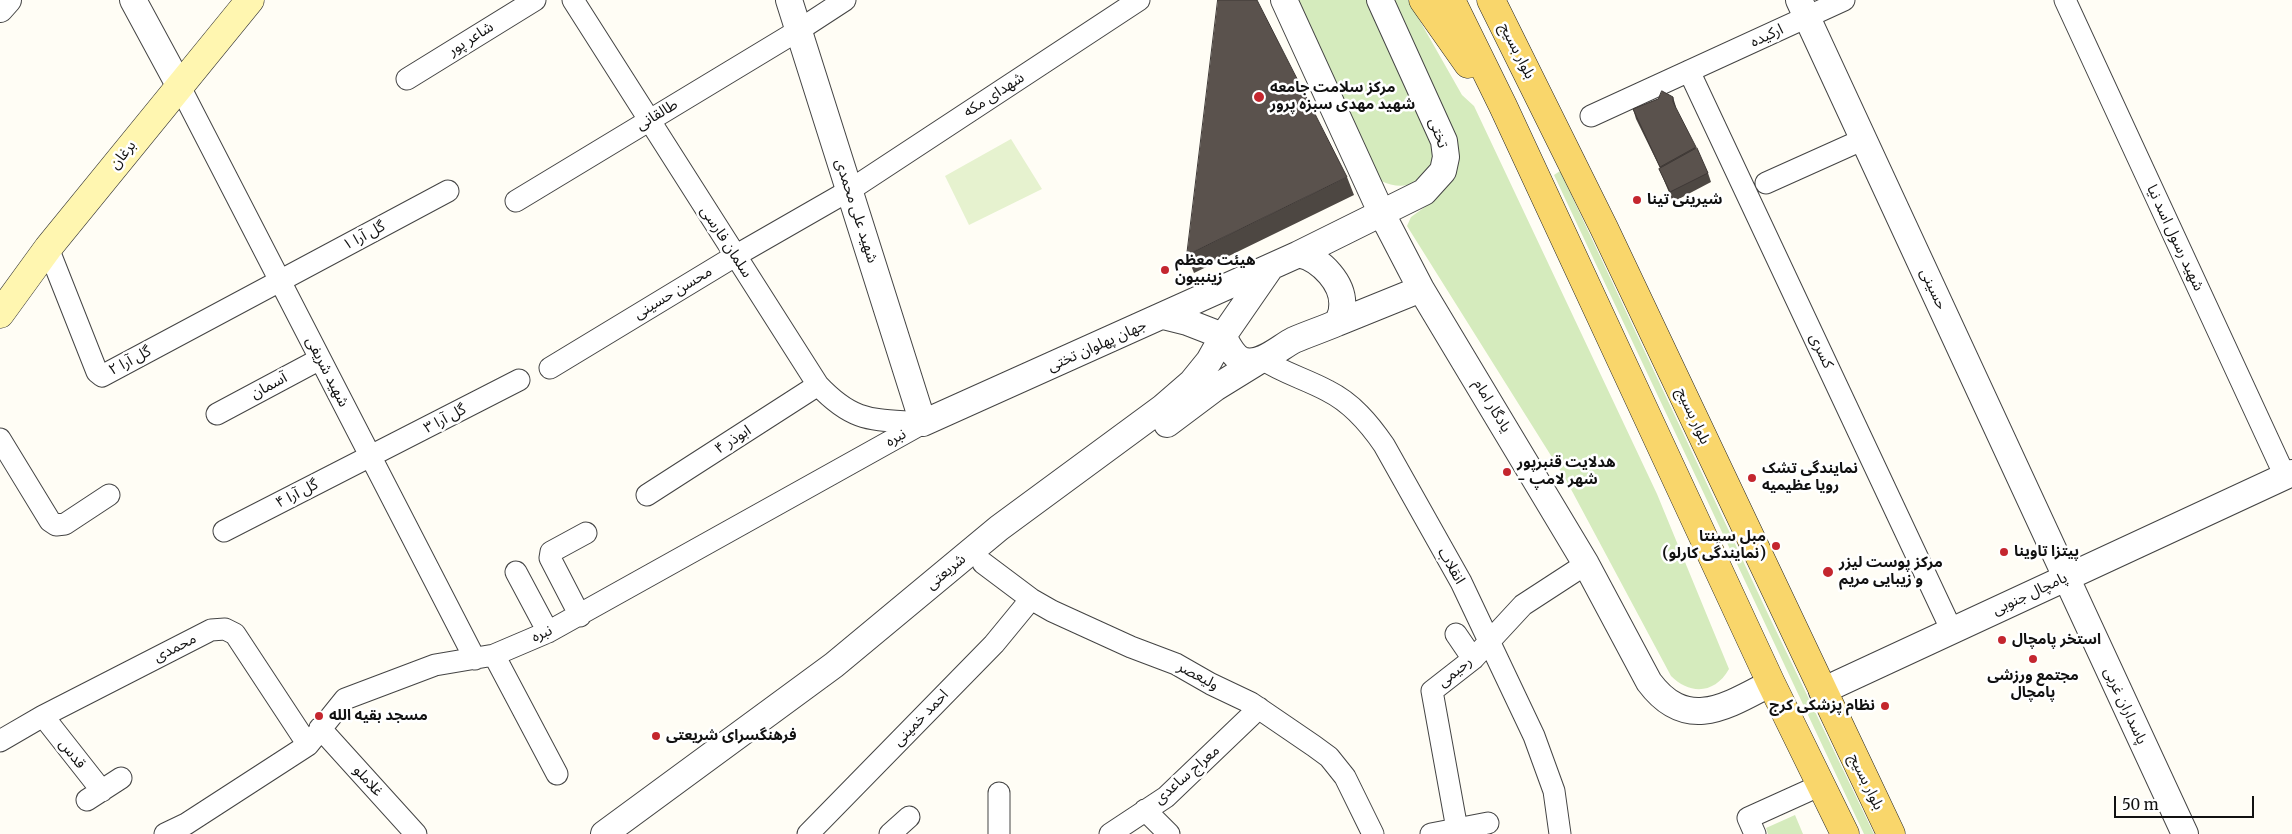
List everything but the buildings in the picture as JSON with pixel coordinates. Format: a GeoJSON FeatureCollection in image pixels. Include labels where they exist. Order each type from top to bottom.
{"type":"FeatureCollection","features":[{"type":"Feature","properties":{"kind":"main road","name":"برغان"},"geometry":{"type":"LineString","coordinates":[[0,314],[48,248],[250,0]]}},
{"type":"Feature","properties":{"kind":"main road"},"geometry":{"type":"LineString","coordinates":[[1423,0],[1512,129]]}},
{"type":"Feature","properties":{"kind":"main road"},"geometry":{"type":"LineString","coordinates":[[1451,0],[1503,106],[1512,129],[1771,683],[1845,834]]}},
{"type":"Feature","properties":{"kind":"main road","name":"بلوار بسیج"},"geometry":{"type":"LineString","coordinates":[[1491,0],[1640,304],[1891,834]]}},
{"type":"Feature","properties":{"kind":"main road"},"geometry":{"type":"LineString","coordinates":[[1506,0],[1536,89]]}},
{"type":"Feature","properties":{"kind":"street"},"geometry":{"type":"LineString","coordinates":[[0,9],[8,0]]}},
{"type":"Feature","properties":{"kind":"street"},"geometry":{"type":"LineString","coordinates":[[133,0],[179,85]]}},
{"type":"Feature","properties":{"kind":"street","name":"شاعر پور"},"geometry":{"type":"LineString","coordinates":[[407,79],[535,0]]}},
{"type":"Feature","properties":{"kind":"street","name":"سلمان فارسی"},"geometry":{"type":"LineString","coordinates":[[573,0],[818,385],[836,404],[850,412],[877,420],[923,423]]}},
{"type":"Feature","properties":{"kind":"street","name":"شهید علی محمدی"},"geometry":{"type":"LineString","coordinates":[[789,0],[923,423]]}},
{"type":"Feature","properties":{"kind":"street","name":"طالقانی"},"geometry":{"type":"LineString","coordinates":[[516,200],[799,30],[844,0]]}},
{"type":"Feature","properties":{"kind":"street","name":"شهدای مکه"},"geometry":{"type":"LineString","coordinates":[[850,190],[1139,0]]}},
{"type":"Feature","properties":{"kind":"street","name":"یادگار امام"},"geometry":{"type":"LineString","coordinates":[[1284,0],[1381,212],[1421,288],[1586,564],[1650,682],[1661,698],[1673,706],[1685,710],[1713,709],[1728,705],[1771,683]]}},
{"type":"Feature","properties":{"kind":"street","name":"تختی"},"geometry":{"type":"LineString","coordinates":[[1380,0],[1444,141],[1446,157],[1443,172],[1434,184],[1424,192],[1381,212]]}},
{"type":"Feature","properties":{"kind":"street","name":"ارکیده"},"geometry":{"type":"LineString","coordinates":[[1591,116],[1689,71],[1803,8],[1844,0]]}},
{"type":"Feature","properties":{"kind":"street","name":"شهید رسول اسد نیا"},"geometry":{"type":"LineString","coordinates":[[2065,0],[2288,474]]}},
{"type":"Feature","properties":{"kind":"street","name":"حسینی"},"geometry":{"type":"LineString","coordinates":[[1803,8],[2066,578]]}},
{"type":"Feature","properties":{"kind":"street","name":"کسری"},"geometry":{"type":"LineString","coordinates":[[1689,71],[1952,630]]}},
{"type":"Feature","properties":{"kind":"street","name":"شهید شریفی"},"geometry":{"type":"LineString","coordinates":[[179,85],[371,457],[485,657],[557,774]]}},
{"type":"Feature","properties":{"kind":"street"},"geometry":{"type":"LineString","coordinates":[[1766,183],[1864,139]]}},
{"type":"Feature","properties":{"kind":"street","name":"محسن حسینی"},"geometry":{"type":"LineString","coordinates":[[550,368],[735,256],[850,190]]}},
{"type":"Feature","properties":{"kind":"street","name":"گل آرا ۱"},"geometry":{"type":"LineString","coordinates":[[280,280],[448,191]]}},
{"type":"Feature","properties":{"kind":"street"},"geometry":{"type":"LineString","coordinates":[[1299,254],[1381,212]]}},
{"type":"Feature","properties":{"kind":"street","name":"گل آرا ۲"},"geometry":{"type":"LineString","coordinates":[[48,248],[98,372],[102,376],[280,280]]}},
{"type":"Feature","properties":{"kind":"street"},"geometry":{"type":"LineString","coordinates":[[1299,254],[1319,262],[1339,290],[1342,308],[1337,323]]}},
{"type":"Feature","properties":{"kind":"street","name":"جهان پهلوان تختی"},"geometry":{"type":"LineString","coordinates":[[923,423],[1299,254]]}},
{"type":"Feature","properties":{"kind":"street","name":"شریعتی"},"geometry":{"type":"LineString","coordinates":[[604,834],[834,664],[998,528],[1162,408],[1198,375],[1209,361],[1223,336],[1270,268]]}},
{"type":"Feature","properties":{"kind":"street","name":"شریعتی"},"geometry":{"type":"LineString","coordinates":[[627,834],[846,674],[1009,541],[1215,388],[1294,340],[1421,288]]}},
{"type":"Feature","properties":{"kind":"street"},"geometry":{"type":"LineString","coordinates":[[1163,316],[1187,322],[1223,336],[1239,359],[1245,361],[1262,358]]}},
{"type":"Feature","properties":{"kind":"street","name":"انقلاب"},"geometry":{"type":"LineString","coordinates":[[1262,358],[1276,368],[1328,391],[1353,408],[1373,428],[1413,494],[1490,640],[1534,736],[1554,791],[1560,834]]}},
{"type":"Feature","properties":{"kind":"street","name":"آسمان"},"geometry":{"type":"LineString","coordinates":[[217,414],[320,359]]}},
{"type":"Feature","properties":{"kind":"street","name":"گل آرا ۳"},"geometry":{"type":"LineString","coordinates":[[371,457],[519,380]]}},
{"type":"Feature","properties":{"kind":"street","name":"ابوذر ۴"},"geometry":{"type":"LineString","coordinates":[[647,495],[818,385]]}},
{"type":"Feature","properties":{"kind":"street","name":"نبره"},"geometry":{"type":"LineString","coordinates":[[165,834],[186,824],[314,737],[345,699],[435,665],[485,657],[548,632],[580,616],[738,524],[923,423]]}},
{"type":"Feature","properties":{"kind":"street"},"geometry":{"type":"LineString","coordinates":[[0,439],[50,521],[56,525],[65,524],[109,495]]}},
{"type":"Feature","properties":{"kind":"street","name":"گل آرا ۴"},"geometry":{"type":"LineString","coordinates":[[224,531],[371,457]]}},
{"type":"Feature","properties":{"kind":"street","name":"پامچال جنوبی"},"geometry":{"type":"LineString","coordinates":[[1822,691],[2288,474]]}},
{"type":"Feature","properties":{"kind":"street"},"geometry":{"type":"LineString","coordinates":[[580,616],[550,558],[551,552],[556,547],[586,533]]}},
{"type":"Feature","properties":{"kind":"street","name":"ولیعصر"},"geometry":{"type":"LineString","coordinates":[[983,563],[1031,599],[1131,647],[1176,664],[1259,708],[1328,757],[1345,777],[1373,834]]}},
{"type":"Feature","properties":{"kind":"street","name":"رحیمی"},"geometry":{"type":"LineString","coordinates":[[1457,829],[1432,691],[1473,659],[1523,605],[1586,564]]}},
{"type":"Feature","properties":{"kind":"street"},"geometry":{"type":"LineString","coordinates":[[516,572],[548,632]]}},
{"type":"Feature","properties":{"kind":"street","name":"پاسداران غربی"},"geometry":{"type":"LineString","coordinates":[[2066,578],[2185,834]]}},
{"type":"Feature","properties":{"kind":"street","name":"احمد خمینی"},"geometry":{"type":"LineString","coordinates":[[808,834],[994,644],[1031,599]]}},
{"type":"Feature","properties":{"kind":"street","name":"محمدی"},"geometry":{"type":"LineString","coordinates":[[0,741],[43,716],[211,630],[225,629],[235,634],[314,737]]}},
{"type":"Feature","properties":{"kind":"street"},"geometry":{"type":"LineString","coordinates":[[1456,634],[1473,659]]}},
{"type":"Feature","properties":{"kind":"street","name":"معراج ساعدی"},"geometry":{"type":"LineString","coordinates":[[1110,834],[1166,797],[1259,708]]}},
{"type":"Feature","properties":{"kind":"street","name":"قدس"},"geometry":{"type":"LineString","coordinates":[[43,716],[94,795],[121,778]]}},
{"type":"Feature","properties":{"kind":"street","name":"غلاملو"},"geometry":{"type":"LineString","coordinates":[[314,737],[416,834]]}},
{"type":"Feature","properties":{"kind":"street"},"geometry":{"type":"LineString","coordinates":[[1755,834],[1748,818],[1821,785]]}},
{"type":"Feature","properties":{"kind":"street"},"geometry":{"type":"LineString","coordinates":[[999,793],[999,834]]}},
{"type":"Feature","properties":{"kind":"street"},"geometry":{"type":"LineString","coordinates":[[1145,810],[1169,834]]}},
{"type":"Feature","properties":{"kind":"street"},"geometry":{"type":"LineString","coordinates":[[890,834],[909,817]]}},
{"type":"Feature","properties":{"kind":"street"},"geometry":{"type":"LineString","coordinates":[[1431,834],[1488,823]]}},
{"type":"Feature","properties":{"kind":"green space"},"geometry":{"type":"Polygon","coordinates":[[[1297,0],[1368,0],[1436,150],[1435,160],[1431,169],[1419,181],[1401,186],[1381,181],[1297,0]]]}},
{"type":"Feature","properties":{"kind":"green space"},"geometry":{"type":"Polygon","coordinates":[[[1390,0],[1408,0],[1462,95],[1474,106],[1657,494],[1729,669],[1717,683],[1710,687],[1694,689],[1678,682],[1671,676],[1565,478],[1407,226],[1411,217],[1436,199],[1451,179],[1390,0]]]}},
{"type":"Feature","properties":{"kind":"green space"},"geometry":{"type":"Polygon","coordinates":[[[1011,139],[1042,189],[969,225],[945,176],[1011,139]]]}},
{"type":"Feature","properties":{"kind":"green space"},"geometry":{"type":"Polygon","coordinates":[[[1560,171],[1768,614],[1874,834],[1864,834],[1554,175],[1560,171]]]}},
{"type":"Feature","properties":{"kind":"green space"},"geometry":{"type":"Polygon","coordinates":[[[1795,815],[1803,834],[1768,834],[1766,828],[1795,815]]]}},
{"type":"Feature","properties":{"kind":"place","name":"مرکز سلامت جامعه شهید مهدی سبزه پرور"},"geometry":{"type":"Point","coordinates":[1259,97]}},
{"type":"Feature","properties":{"kind":"place","name":"شیرینی تینا"},"geometry":{"type":"Point","coordinates":[1637,200]}},
{"type":"Feature","properties":{"kind":"place","name":"هیئت معظم زینبیون"},"geometry":{"type":"Point","coordinates":[1165,270]}},
{"type":"Feature","properties":{"kind":"place","name":"هدلایت قنبرپور - شهر لامپ"},"geometry":{"type":"Point","coordinates":[1507,472]}},
{"type":"Feature","properties":{"kind":"place","name":"نمایندگی تشک رویا عظیمیه"},"geometry":{"type":"Point","coordinates":[1752,478]}},
{"type":"Feature","properties":{"kind":"place","name":"مبل سپنتا (نمایندگی کارلو)"},"geometry":{"type":"Point","coordinates":[1776,546]}},
{"type":"Feature","properties":{"kind":"place","name":"پیتزا تاوینا"},"geometry":{"type":"Point","coordinates":[2004,552]}},
{"type":"Feature","properties":{"kind":"place","name":"مرکز پوست لیزر و زیبایی مریم"},"geometry":{"type":"Point","coordinates":[1828,572]}},
{"type":"Feature","properties":{"kind":"place","name":"استخر پامچال"},"geometry":{"type":"Point","coordinates":[2002,640]}},
{"type":"Feature","properties":{"kind":"place","name":"مجتمع ورزشی پامچال"},"geometry":{"type":"Point","coordinates":[2033,659]}},
{"type":"Feature","properties":{"kind":"place","name":"نظام پزشکی کرج"},"geometry":{"type":"Point","coordinates":[1885,706]}},
{"type":"Feature","properties":{"kind":"place","name":"مسجد بقیه الله"},"geometry":{"type":"Point","coordinates":[319,716]}},
{"type":"Feature","properties":{"kind":"place","name":"فرهنگسرای شریعتی"},"geometry":{"type":"Point","coordinates":[656,736]}}]}
